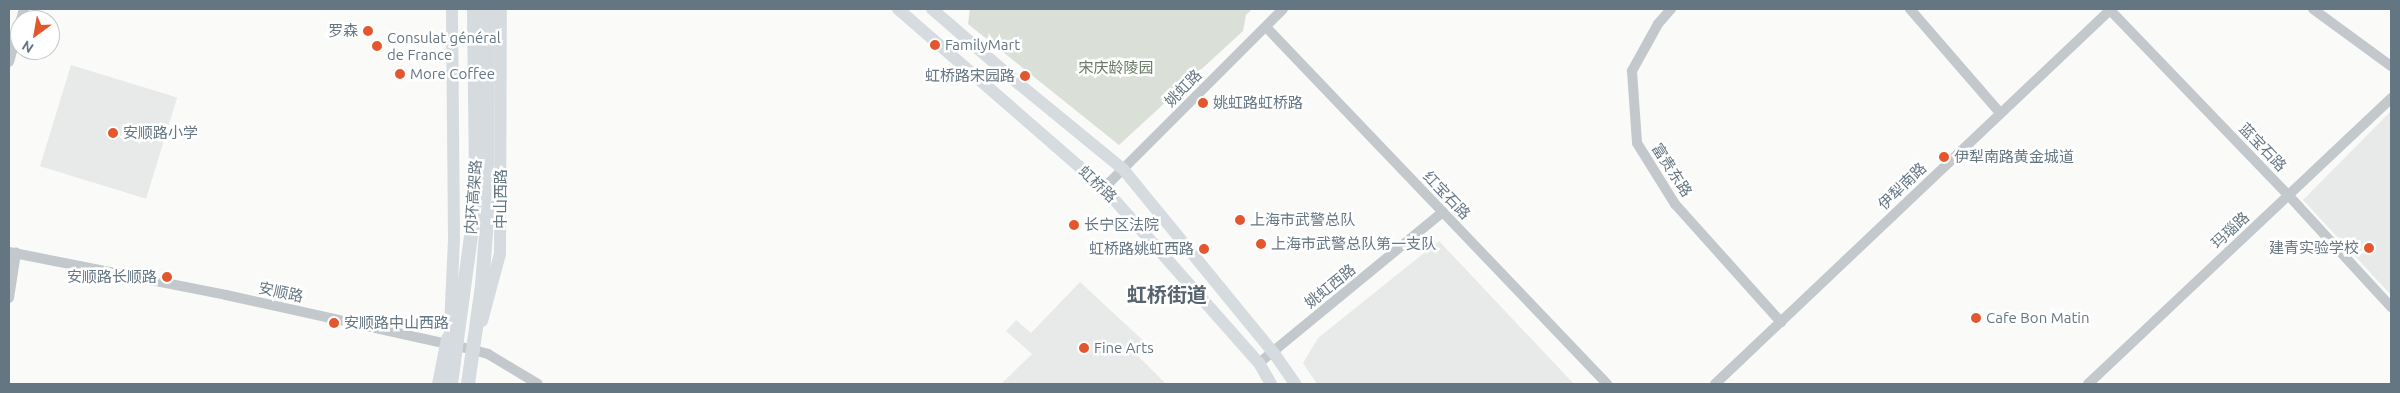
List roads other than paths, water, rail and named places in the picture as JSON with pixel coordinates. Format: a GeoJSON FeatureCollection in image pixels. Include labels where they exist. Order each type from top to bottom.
{"type":"FeatureCollection","features":[{"type":"Feature","properties":{"kind":"highway","name":"内环高架路"},"geometry":{"type":"LineString","coordinates":[[451,384],[472,228],[476,138],[474,9]]}},
{"type":"Feature","properties":{"kind":"highway","name":"内环高架路"},"geometry":{"type":"LineString","coordinates":[[468,384],[482,286],[487,219],[488,9]]}},
{"type":"Feature","properties":{"kind":"highway"},"geometry":{"type":"LineString","coordinates":[[439,384],[472,228]]}},
{"type":"Feature","properties":{"kind":"main road"},"geometry":{"type":"LineString","coordinates":[[443,384],[450,345],[454,240],[452,9]]}},
{"type":"Feature","properties":{"kind":"main road","name":"中山西路"},"geometry":{"type":"LineString","coordinates":[[468,384],[474,350],[500,254],[501,9]]}},
{"type":"Feature","properties":{"kind":"main road","name":"虹桥路"},"geometry":{"type":"LineString","coordinates":[[898,9],[1104,188],[1259,363],[1271,384]]}},
{"type":"Feature","properties":{"kind":"main road","name":"虹桥路"},"geometry":{"type":"LineString","coordinates":[[932,9],[1019,84],[1123,169],[1273,352],[1294,384]]}},
{"type":"Feature","properties":{"kind":"street","name":"姚虹路"},"geometry":{"type":"LineString","coordinates":[[1104,188],[1284,9]]}},
{"type":"Feature","properties":{"kind":"street","name":"富贵东路"},"geometry":{"type":"LineString","coordinates":[[1671,9],[1658,24],[1632,70],[1637,143],[1675,204],[1781,322]]}},
{"type":"Feature","properties":{"kind":"street"},"geometry":{"type":"LineString","coordinates":[[1910,9],[2000,113]]}},
{"type":"Feature","properties":{"kind":"street","name":"伊犁南路"},"geometry":{"type":"LineString","coordinates":[[1714,384],[2110,9]]}},
{"type":"Feature","properties":{"kind":"street","name":"蓝宝石路"},"geometry":{"type":"LineString","coordinates":[[2110,9],[2289,196],[2391,308]]}},
{"type":"Feature","properties":{"kind":"street"},"geometry":{"type":"LineString","coordinates":[[2313,9],[2391,66]]}},
{"type":"Feature","properties":{"kind":"street","name":"红宝石路"},"geometry":{"type":"LineString","coordinates":[[1266,27],[1607,384]]}},
{"type":"Feature","properties":{"kind":"street","name":"玛瑙路"},"geometry":{"type":"LineString","coordinates":[[2088,384],[2391,98]]}},
{"type":"Feature","properties":{"kind":"street","name":"姚虹西路"},"geometry":{"type":"LineString","coordinates":[[1259,363],[1443,212]]}},
{"type":"Feature","properties":{"kind":"street","name":"安顺路"},"geometry":{"type":"LineString","coordinates":[[12,252],[226,295],[474,350],[488,354],[538,384]]}},
{"type":"Feature","properties":{"kind":"street"},"geometry":{"type":"LineString","coordinates":[[9,298],[12,252]]}},
{"type":"Feature","properties":{"kind":"place","name":"罗森"},"geometry":{"type":"Point","coordinates":[368,31]}},
{"type":"Feature","properties":{"kind":"place","name":"FamilyMart"},"geometry":{"type":"Point","coordinates":[935,45]}},
{"type":"Feature","properties":{"kind":"place","name":"Consulat général de France"},"geometry":{"type":"Point","coordinates":[377,46]}},
{"type":"Feature","properties":{"kind":"place","name":"More Coffee"},"geometry":{"type":"Point","coordinates":[400,74]}},
{"type":"Feature","properties":{"kind":"place","name":"虹桥路宋园路"},"geometry":{"type":"Point","coordinates":[1025,76]}},
{"type":"Feature","properties":{"kind":"place","name":"姚虹路虹桥路"},"geometry":{"type":"Point","coordinates":[1203,103]}},
{"type":"Feature","properties":{"kind":"place","name":"安顺路小学"},"geometry":{"type":"Point","coordinates":[113,133]}},
{"type":"Feature","properties":{"kind":"place","name":"伊犁南路黄金城道"},"geometry":{"type":"Point","coordinates":[1944,157]}},
{"type":"Feature","properties":{"kind":"place","name":"上海市武警总队"},"geometry":{"type":"Point","coordinates":[1240,220]}},
{"type":"Feature","properties":{"kind":"place","name":"长宁区法院"},"geometry":{"type":"Point","coordinates":[1074,225]}},
{"type":"Feature","properties":{"kind":"place","name":"上海市武警总队第一支队"},"geometry":{"type":"Point","coordinates":[1261,244]}},
{"type":"Feature","properties":{"kind":"place","name":"建青实验学校"},"geometry":{"type":"Point","coordinates":[2369,248]}},
{"type":"Feature","properties":{"kind":"place","name":"虹桥路姚虹西路"},"geometry":{"type":"Point","coordinates":[1204,249]}},
{"type":"Feature","properties":{"kind":"place","name":"安顺路长顺路"},"geometry":{"type":"Point","coordinates":[167,277]}},
{"type":"Feature","properties":{"kind":"place","name":"Cafe Bon Matin"},"geometry":{"type":"Point","coordinates":[1976,318]}},
{"type":"Feature","properties":{"kind":"place","name":"安顺路中山西路"},"geometry":{"type":"Point","coordinates":[334,323]}},
{"type":"Feature","properties":{"kind":"place","name":"Fine Arts"},"geometry":{"type":"Point","coordinates":[1084,348]}},
{"type":"Feature","properties":{"kind":"district","name":"虹桥街道"},"geometry":{"type":"Point","coordinates":[1167,294]}},
{"type":"Feature","properties":{"kind":"park label","name":"宋庆龄陵园"},"geometry":{"type":"Point","coordinates":[1116,68]}}]}
